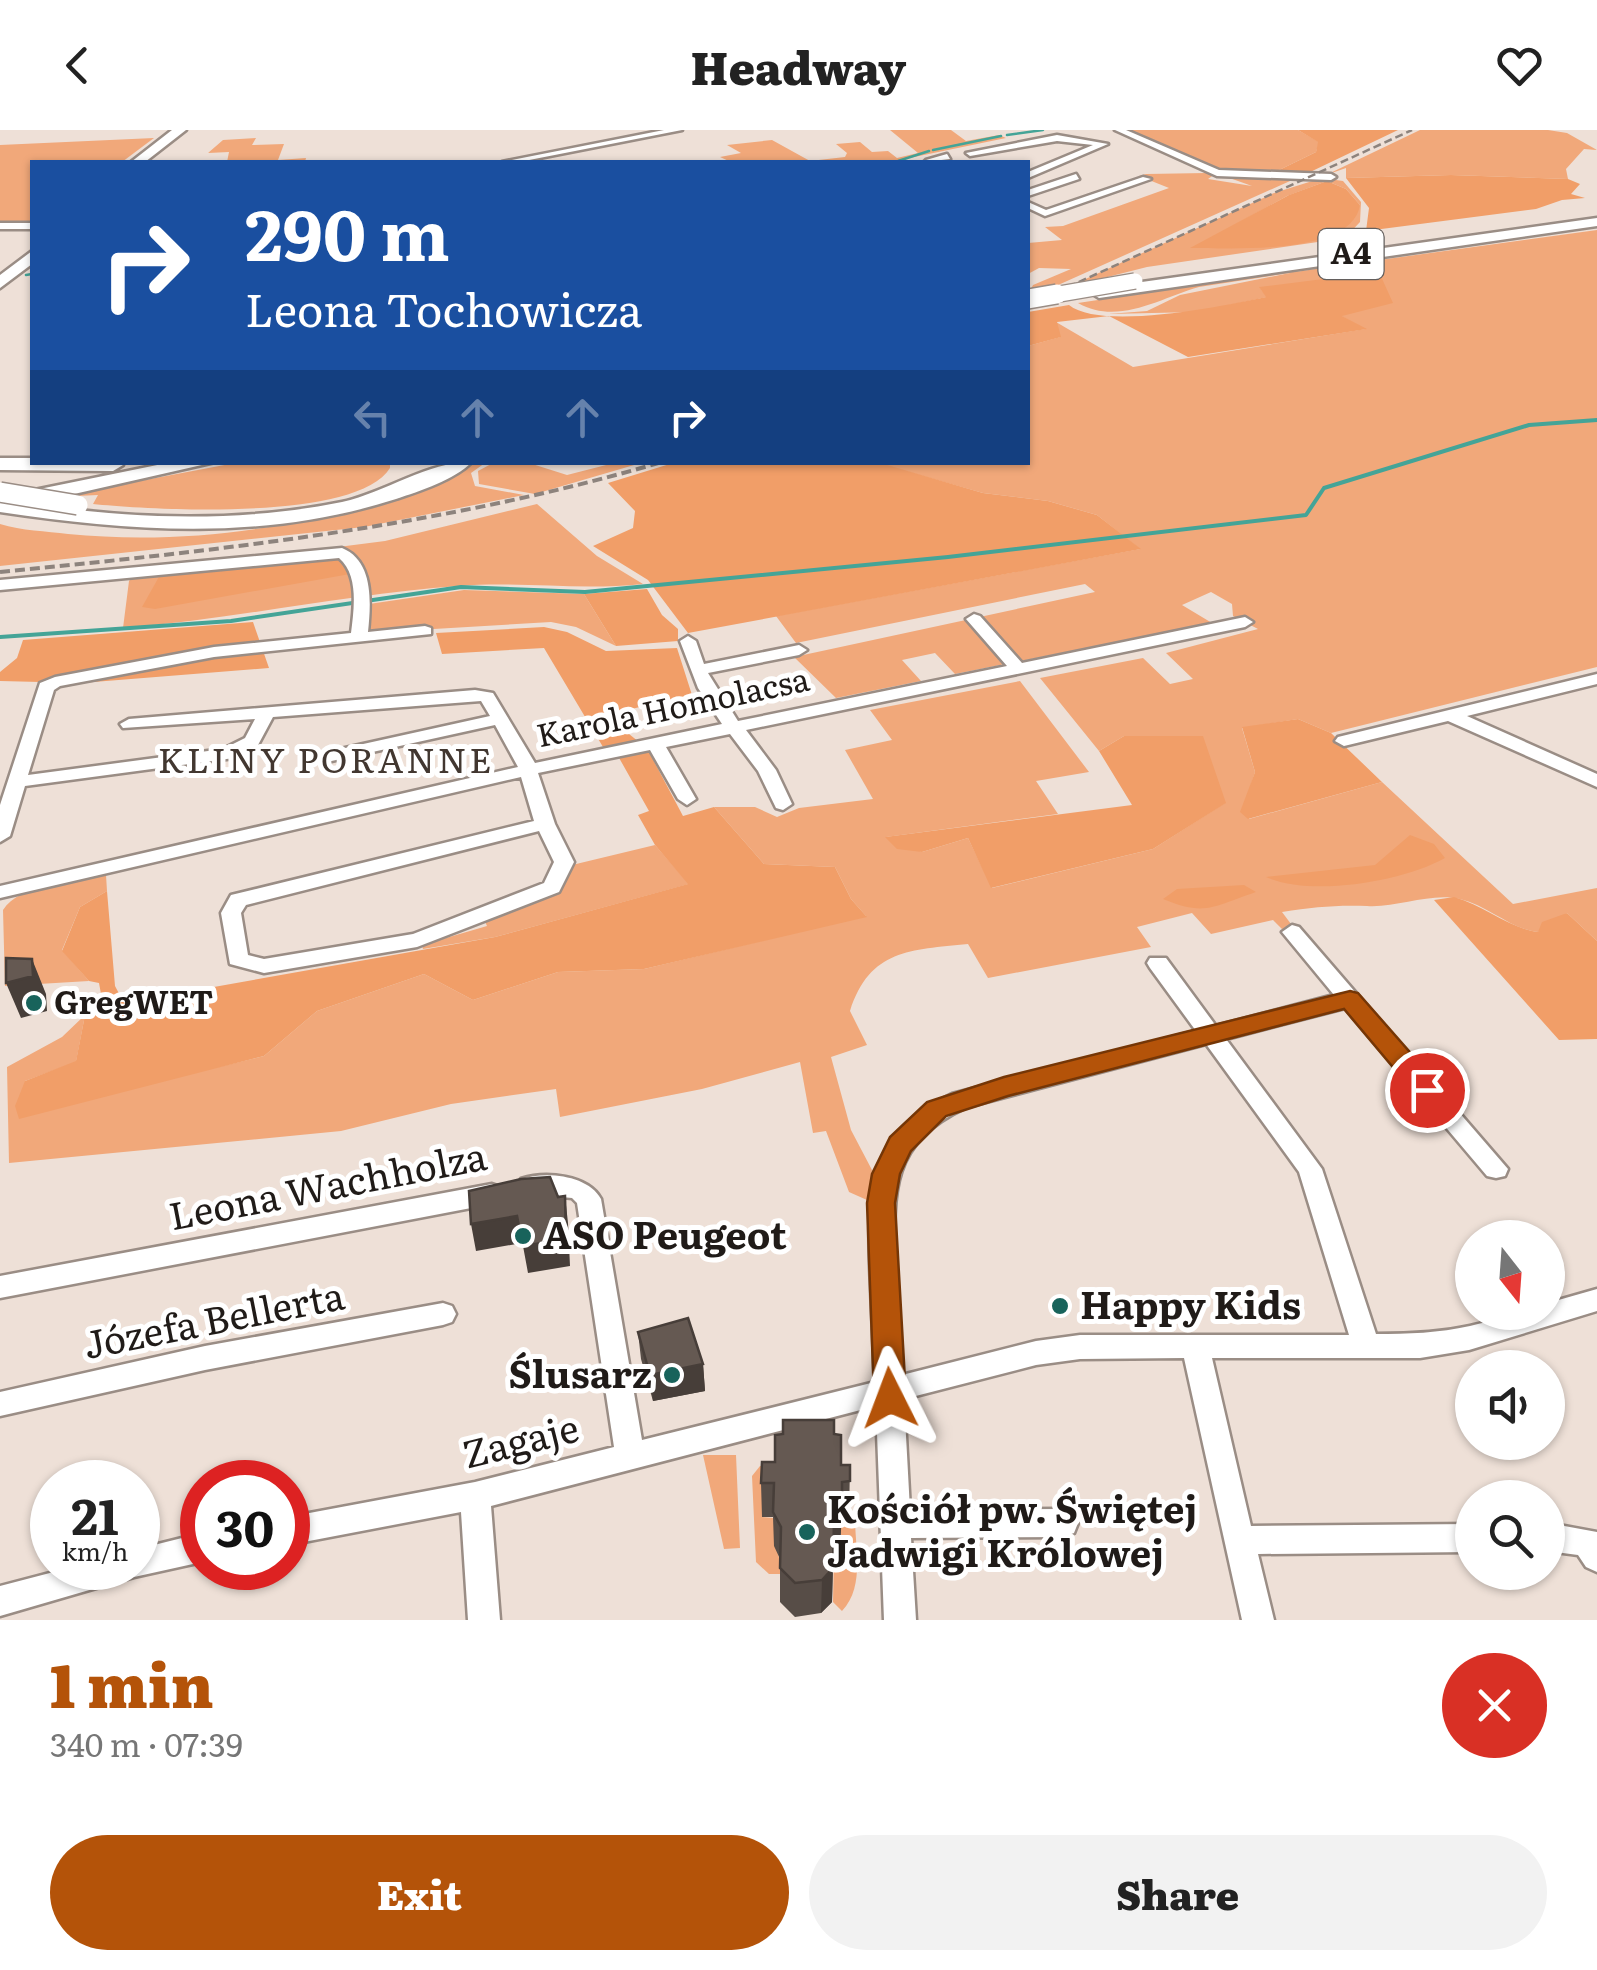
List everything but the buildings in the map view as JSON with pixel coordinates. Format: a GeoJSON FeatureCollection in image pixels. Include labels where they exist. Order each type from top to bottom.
{"type":"FeatureCollection","features":[{"type":"Feature","properties":{"kind":"highway"},"geometry":{"type":"LineString","coordinates":[[140,160],[180,130]]}},
{"type":"Feature","properties":{"kind":"highway"},"geometry":{"type":"LineString","coordinates":[[149,160],[189,130]]}},
{"type":"Feature","properties":{"kind":"highway","name":"A4"},"geometry":{"type":"LineString","coordinates":[[1030,302],[1135,281],[1597,219]]}},
{"type":"Feature","properties":{"kind":"highway","name":"A4"},"geometry":{"type":"LineString","coordinates":[[1030,302],[1597,219]]}},
{"type":"Feature","properties":{"kind":"highway"},"geometry":{"type":"LineString","coordinates":[[0,270],[30,246]]}},
{"type":"Feature","properties":{"kind":"highway"},"geometry":{"type":"LineString","coordinates":[[0,283],[30,258]]}},
{"type":"Feature","properties":{"kind":"highway"},"geometry":{"type":"LineString","coordinates":[[0,464],[98,465]]}},
{"type":"Feature","properties":{"kind":"highway"},"geometry":{"type":"LineString","coordinates":[[0,494],[149,465]]}},
{"type":"Feature","properties":{"kind":"highway"},"geometry":{"type":"LineString","coordinates":[[0,505],[191,465]]}},
{"type":"Feature","properties":{"kind":"highway"},"geometry":{"type":"LineString","coordinates":[[0,505],[149,524],[264,520],[354,504],[418,484],[456,465]]}},
{"type":"Feature","properties":{"kind":"highway"},"geometry":{"type":"LineString","coordinates":[[0,494],[176,515],[271,510],[359,493],[384,482],[397,467]]}},
{"type":"Feature","properties":{"kind":"street"},"geometry":{"type":"LineString","coordinates":[[517,160],[678,130]]}},
{"type":"Feature","properties":{"kind":"street"},"geometry":{"type":"LineString","coordinates":[[1000,134],[1035,152]]}},
{"type":"Feature","properties":{"kind":"street"},"geometry":{"type":"LineString","coordinates":[[1024,144],[1084,144],[1117,137],[1186,168],[1181,169]]}},
{"type":"Feature","properties":{"kind":"street"},"geometry":{"type":"LineString","coordinates":[[1057,138],[1084,144],[1117,137]]}},
{"type":"Feature","properties":{"kind":"street"},"geometry":{"type":"LineString","coordinates":[[970,153],[1057,138],[1117,137],[1217,172],[1332,177]]}},
{"type":"Feature","properties":{"kind":"street"},"geometry":{"type":"LineString","coordinates":[[1030,174],[1066,159],[1084,144]]}},
{"type":"Feature","properties":{"kind":"street"},"geometry":{"type":"LineString","coordinates":[[1050,156],[1066,159]]}},
{"type":"Feature","properties":{"kind":"street"},"geometry":{"type":"LineString","coordinates":[[936,160],[947,157]]}},
{"type":"Feature","properties":{"kind":"street"},"geometry":{"type":"LineString","coordinates":[[1030,192],[1076,177]]}},
{"type":"Feature","properties":{"kind":"street"},"geometry":{"type":"LineString","coordinates":[[1030,206],[1045,213],[1146,179]]}},
{"type":"Feature","properties":{"kind":"street"},"geometry":{"type":"LineString","coordinates":[[0,226],[30,226]]}},
{"type":"Feature","properties":{"kind":"street"},"geometry":{"type":"LineString","coordinates":[[0,585],[342,553],[354,564],[364,602],[359,635]]}},
{"type":"Feature","properties":{"kind":"street"},"geometry":{"type":"LineString","coordinates":[[974,619],[1018,668]]}},
{"type":"Feature","properties":{"kind":"street","name":"Karola Homolacsa"},"geometry":{"type":"LineString","coordinates":[[0,892],[529,770],[1245,622]]}},
{"type":"Feature","properties":{"kind":"street"},"geometry":{"type":"LineString","coordinates":[[0,832],[46,686],[214,652],[425,631]]}},
{"type":"Feature","properties":{"kind":"street"},"geometry":{"type":"LineString","coordinates":[[688,642],[698,670],[730,729],[778,788],[782,804]]}},
{"type":"Feature","properties":{"kind":"street"},"geometry":{"type":"LineString","coordinates":[[698,670],[800,650]]}},
{"type":"Feature","properties":{"kind":"street"},"geometry":{"type":"LineString","coordinates":[[1344,740],[1597,679]]}},
{"type":"Feature","properties":{"kind":"street"},"geometry":{"type":"LineString","coordinates":[[129,724],[487,698],[529,770],[546,824],[564,862],[552,887],[417,940],[264,966],[238,959],[231,913],[238,900],[546,824]]}},
{"type":"Feature","properties":{"kind":"street"},"geometry":{"type":"LineString","coordinates":[[16,782],[228,754],[252,741],[266,714]]}},
{"type":"Feature","properties":{"kind":"street"},"geometry":{"type":"LineString","coordinates":[[1450,715],[1597,780]]}},
{"type":"Feature","properties":{"kind":"street"},"geometry":{"type":"LineString","coordinates":[[327,757],[500,719]]}},
{"type":"Feature","properties":{"kind":"street"},"geometry":{"type":"LineString","coordinates":[[655,743],[687,799]]}},
{"type":"Feature","properties":{"kind":"street"},"geometry":{"type":"LineString","coordinates":[[1292,932],[1496,1169]]}},
{"type":"Feature","properties":{"kind":"street"},"geometry":{"type":"LineString","coordinates":[[1158,963],[1310,1169],[1366,1347]]}},
{"type":"Feature","properties":{"kind":"street"},"geometry":{"type":"LineString","coordinates":[[900,1620],[881,1203],[886,1174],[900,1144],[918,1123],[960,1100],[1350,999]]}},
{"type":"Feature","properties":{"kind":"street","name":"Leona Wachholza"},"geometry":{"type":"LineString","coordinates":[[0,1288],[531,1186],[578,1189],[588,1199],[630,1456]]}},
{"type":"Feature","properties":{"kind":"street","name":"Zagaje"},"geometry":{"type":"LineString","coordinates":[[310,1527],[476,1496],[890,1388],[1059,1349],[1445,1344],[1597,1300]]}},
{"type":"Feature","properties":{"kind":"street","name":"Józefa Bellerta"},"geometry":{"type":"LineString","coordinates":[[0,1404],[205,1358],[443,1314]]}},
{"type":"Feature","properties":{"kind":"street"},"geometry":{"type":"LineString","coordinates":[[1195,1346],[1258,1620]]}},
{"type":"Feature","properties":{"kind":"street"},"geometry":{"type":"LineString","coordinates":[[476,1496],[484,1620]]}},
{"type":"Feature","properties":{"kind":"street"},"geometry":{"type":"LineString","coordinates":[[896,1524],[1063,1523]]}},
{"type":"Feature","properties":{"kind":"street"},"geometry":{"type":"LineString","coordinates":[[1565,1537],[1586,1542],[1597,1556]]}},
{"type":"Feature","properties":{"kind":"street"},"geometry":{"type":"LineString","coordinates":[[1240,1540],[1455,1538]]}},
{"type":"Feature","properties":{"kind":"street"},"geometry":{"type":"LineString","coordinates":[[0,1601],[41,1590]]}},
{"type":"Feature","properties":{"kind":"shaded area"},"geometry":{"type":"Polygon","coordinates":[[[890,130],[951,130],[966,141],[999,135],[1006,138],[900,160],[819,160],[845,157],[847,153],[836,144],[860,142],[872,152],[888,151],[897,158],[918,153],[890,130]]]}},
{"type":"Feature","properties":{"kind":"shaded area"},"geometry":{"type":"Polygon","coordinates":[[[1124,130],[1298,130],[1319,142],[1316,152],[1271,174],[1215,170],[1124,130]]]}},
{"type":"Feature","properties":{"kind":"shaded area"},"geometry":{"type":"Polygon","coordinates":[[[1298,130],[1398,130],[1306,174],[1271,174],[1316,152],[1318,142],[1298,130]]]}},
{"type":"Feature","properties":{"kind":"shaded area"},"geometry":{"type":"Polygon","coordinates":[[[1420,130],[1548,130],[1567,133],[1597,150],[1584,149],[1566,169],[1568,179],[1451,175],[1346,178],[1346,168],[1326,175],[1420,130]]]}},
{"type":"Feature","properties":{"kind":"shaded area"},"geometry":{"type":"Polygon","coordinates":[[[154,138],[125,160],[30,160],[30,223],[0,224],[0,145],[154,138]]]}},
{"type":"Feature","properties":{"kind":"shaded area"},"geometry":{"type":"Polygon","coordinates":[[[256,138],[252,145],[284,144],[278,160],[227,160],[229,152],[208,153],[223,140],[256,138]]]}},
{"type":"Feature","properties":{"kind":"shaded area"},"geometry":{"type":"Polygon","coordinates":[[[772,140],[808,160],[720,157],[741,153],[727,145],[772,140]]]}},
{"type":"Feature","properties":{"kind":"shaded area"},"geometry":{"type":"Polygon","coordinates":[[[1207,173],[1215,174],[1208,179],[1252,186],[1224,176],[1299,177],[1047,290],[1030,291],[1033,285],[1071,269],[1039,268],[1030,273],[1030,243],[1062,240],[1045,227],[1063,226],[1169,188],[1139,176],[1207,173]]]}},
{"type":"Feature","properties":{"kind":"shaded area"},"geometry":{"type":"Polygon","coordinates":[[[1451,175],[1568,179],[1580,184],[1571,194],[1585,198],[1562,200],[1536,209],[1366,231],[1369,208],[1346,178],[1451,175]]]}},
{"type":"Feature","properties":{"kind":"shaded area"},"geometry":{"type":"Polygon","coordinates":[[[1322,178],[1343,181],[1361,202],[1360,222],[1345,238],[1147,267],[1068,287],[1274,193],[1322,178]],[[1327,181],[1287,196],[1193,248],[1245,248],[1331,238],[1360,205],[1346,189],[1327,181]]]}},
{"type":"Feature","properties":{"kind":"shaded area"},"geometry":{"type":"Polygon","coordinates":[[[1327,181],[1346,189],[1360,205],[1352,221],[1336,233],[1287,246],[1190,248],[1289,195],[1327,181]]]}},
{"type":"Feature","properties":{"kind":"shaded area"},"geometry":{"type":"Polygon","coordinates":[[[1597,225],[1199,287],[1124,311],[1108,312],[1078,303],[1597,225]]]}},
{"type":"Feature","properties":{"kind":"shaded area"},"geometry":{"type":"Polygon","coordinates":[[[1597,230],[1597,667],[1331,733],[1298,719],[1242,728],[1255,772],[1245,803],[1249,819],[1382,782],[1513,904],[1597,888],[1597,941],[1567,913],[1538,932],[1518,927],[1471,902],[1437,897],[1378,906],[1282,912],[1294,928],[1283,930],[1273,920],[1211,934],[1192,913],[1137,927],[1151,947],[988,978],[968,944],[895,956],[869,975],[850,1011],[867,1045],[831,1057],[851,1130],[872,1170],[867,1200],[849,1192],[826,1131],[813,1133],[800,1062],[702,1089],[560,1117],[556,1089],[451,1104],[341,1131],[9,1163],[7,1067],[62,1037],[85,1015],[76,1062],[25,1081],[156,1082],[264,1056],[317,1011],[424,974],[473,1000],[558,972],[644,969],[866,916],[851,899],[835,867],[764,864],[714,807],[755,807],[777,817],[799,808],[873,799],[845,750],[892,740],[870,710],[1020,681],[1089,772],[1036,781],[1058,814],[886,837],[922,852],[968,838],[992,888],[1153,849],[1225,803],[1124,736],[1099,751],[1040,678],[1143,658],[1170,684],[1193,679],[1166,653],[1258,629],[1233,616],[1232,604],[1211,592],[1182,605],[1212,623],[955,674],[935,653],[902,660],[921,681],[836,698],[794,657],[1095,592],[1085,584],[796,643],[776,616],[1140,549],[1097,515],[1048,501],[983,493],[884,465],[1030,465],[1030,345],[1060,337],[1056,322],[1133,367],[1365,329],[1341,316],[1260,288],[1267,297],[1197,312],[1108,314],[1147,311],[1180,295],[1300,271],[1597,230]]]}},
{"type":"Feature","properties":{"kind":"shaded area"},"geometry":{"type":"Polygon","coordinates":[[[1379,272],[1393,303],[1342,316],[1367,329],[1188,357],[1109,316],[1194,310],[1266,297],[1259,287],[1379,272]]]}},
{"type":"Feature","properties":{"kind":"shaded area"},"geometry":{"type":"Polygon","coordinates":[[[1069,305],[1109,316],[1057,322],[1061,337],[1030,345],[1030,312],[1069,305]]]}},
{"type":"Feature","properties":{"kind":"shaded area"},"geometry":{"type":"Polygon","coordinates":[[[224,465],[390,465],[370,485],[338,497],[297,505],[159,508],[93,504],[98,495],[55,497],[224,465]]]}},
{"type":"Feature","properties":{"kind":"shaded area"},"geometry":{"type":"Polygon","coordinates":[[[469,465],[482,465],[471,473],[475,486],[524,495],[364,527],[0,566],[0,524],[119,537],[223,533],[326,515],[426,484],[469,465]]]}},
{"type":"Feature","properties":{"kind":"shaded area"},"geometry":{"type":"Polygon","coordinates":[[[489,465],[535,465],[567,475],[606,465],[634,465],[535,494],[479,484],[478,471],[489,465]]]}},
{"type":"Feature","properties":{"kind":"shaded area"},"geometry":{"type":"Polygon","coordinates":[[[666,465],[887,465],[983,493],[1048,501],[1097,515],[1141,549],[688,633],[648,580],[593,546],[633,528],[635,511],[608,483],[666,465]]]}},
{"type":"Feature","properties":{"kind":"shaded area"},"geometry":{"type":"Polygon","coordinates":[[[537,504],[597,556],[643,584],[459,586],[123,628],[129,581],[135,573],[385,541],[537,504]]]}},
{"type":"Feature","properties":{"kind":"shaded area"},"geometry":{"type":"Polygon","coordinates":[[[341,555],[350,574],[155,609],[142,607],[160,575],[341,555]]]}},
{"type":"Feature","properties":{"kind":"shaded area"},"geometry":{"type":"Polygon","coordinates":[[[647,589],[662,615],[678,629],[678,641],[616,646],[584,594],[647,589]]]}},
{"type":"Feature","properties":{"kind":"shaded area"},"geometry":{"type":"Polygon","coordinates":[[[464,590],[584,594],[616,646],[576,627],[551,622],[366,633],[369,604],[464,590]]]}},
{"type":"Feature","properties":{"kind":"shaded area"},"geometry":{"type":"Polygon","coordinates":[[[253,622],[269,668],[81,683],[0,681],[0,672],[17,658],[23,640],[253,622]]]}},
{"type":"Feature","properties":{"kind":"shaded area"},"geometry":{"type":"Polygon","coordinates":[[[544,627],[567,632],[606,651],[677,648],[692,695],[627,710],[629,734],[639,742],[603,747],[544,648],[442,654],[436,633],[544,627]]]}},
{"type":"Feature","properties":{"kind":"shaded area"},"geometry":{"type":"Polygon","coordinates":[[[1298,719],[1331,733],[1382,782],[1248,819],[1240,812],[1255,772],[1242,727],[1298,719]]]}},
{"type":"Feature","properties":{"kind":"shaded area"},"geometry":{"type":"Polygon","coordinates":[[[1124,736],[1203,736],[1226,803],[1153,849],[991,888],[968,838],[922,852],[897,849],[885,837],[1132,805],[1099,751],[1124,736]]]}},
{"type":"Feature","properties":{"kind":"shaded area"},"geometry":{"type":"Polygon","coordinates":[[[648,750],[683,816],[714,807],[764,864],[835,867],[851,899],[867,917],[644,969],[558,972],[473,1000],[424,974],[317,1011],[264,1056],[19,1119],[15,1106],[25,1081],[76,1061],[85,1015],[101,994],[99,983],[89,981],[62,951],[80,907],[107,891],[115,986],[124,1003],[495,937],[688,884],[655,845],[638,815],[649,811],[618,756],[648,750]]]}},
{"type":"Feature","properties":{"kind":"shaded area"},"geometry":{"type":"Polygon","coordinates":[[[1410,835],[1434,844],[1445,858],[1405,874],[1356,884],[1307,886],[1266,877],[1375,865],[1410,835]]]}},
{"type":"Feature","properties":{"kind":"shaded area"},"geometry":{"type":"Polygon","coordinates":[[[655,845],[689,884],[495,937],[423,949],[422,945],[487,926],[483,917],[516,907],[572,865],[655,845]]]}},
{"type":"Feature","properties":{"kind":"shaded area"},"geometry":{"type":"Polygon","coordinates":[[[106,875],[107,891],[80,907],[62,950],[89,981],[5,986],[3,910],[11,901],[35,889],[106,875]]]}},
{"type":"Feature","properties":{"kind":"shaded area"},"geometry":{"type":"Polygon","coordinates":[[[1244,885],[1256,892],[1210,908],[1163,899],[1177,889],[1244,885]]]}},
{"type":"Feature","properties":{"kind":"shaded area"},"geometry":{"type":"Polygon","coordinates":[[[1454,897],[1518,927],[1538,932],[1542,922],[1567,913],[1597,941],[1597,1039],[1559,1040],[1434,900],[1454,897]]]}},
{"type":"Feature","properties":{"kind":"shaded area"},"geometry":{"type":"Polygon","coordinates":[[[703,1455],[736,1455],[740,1548],[724,1549],[703,1455]]]}},
{"type":"Feature","properties":{"kind":"shaded area"},"geometry":{"type":"Polygon","coordinates":[[[760,1466],[768,1466],[762,1517],[774,1518],[780,1574],[769,1574],[756,1562],[752,1476],[760,1466]]]}},
{"type":"Feature","properties":{"kind":"shaded area"},"geometry":{"type":"Polygon","coordinates":[[[841,1517],[855,1518],[857,1567],[854,1591],[842,1611],[833,1602],[834,1555],[841,1548],[841,1517]]]}},
{"type":"Feature","properties":{"kind":"waterway"},"geometry":{"type":"LineString","coordinates":[[1007,135],[1043,130]]}},
{"type":"Feature","properties":{"kind":"waterway"},"geometry":{"type":"LineString","coordinates":[[933,150],[1001,136]]}},
{"type":"Feature","properties":{"kind":"waterway"},"geometry":{"type":"LineString","coordinates":[[901,160],[929,151]]}},
{"type":"Feature","properties":{"kind":"waterway"},"geometry":{"type":"LineString","coordinates":[[26,275],[30,274]]}},
{"type":"Feature","properties":{"kind":"waterway"},"geometry":{"type":"LineString","coordinates":[[0,637],[231,621],[461,587],[585,592],[948,557],[1306,515],[1324,488],[1529,425],[1597,420]]}},
{"type":"Feature","properties":{"kind":"railway"},"geometry":{"type":"LineString","coordinates":[[1046,297],[1412,130]]}},
{"type":"Feature","properties":{"kind":"railway"},"geometry":{"type":"LineString","coordinates":[[1030,304],[1052,294]]}},
{"type":"Feature","properties":{"kind":"railway"},"geometry":{"type":"LineString","coordinates":[[0,572],[334,533],[499,503],[651,465]]}},
{"type":"Feature","properties":{"kind":"place","name":"GregWET"},"geometry":{"type":"Point","coordinates":[34,1003]}},
{"type":"Feature","properties":{"kind":"place","name":"ASO Peugeot"},"geometry":{"type":"Point","coordinates":[523,1236]}},
{"type":"Feature","properties":{"kind":"place","name":"Happy Kids"},"geometry":{"type":"Point","coordinates":[1060,1306]}},
{"type":"Feature","properties":{"kind":"place","name":"Ślusarz"},"geometry":{"type":"Point","coordinates":[672,1375]}},
{"type":"Feature","properties":{"kind":"place","name":"Kościół pw. Świętej Jadwigi Królowej"},"geometry":{"type":"Point","coordinates":[807,1532]}},
{"type":"Feature","properties":{"kind":"district","name":"KLINY PORANNE"},"geometry":{"type":"Point","coordinates":[326,761]}},
{"type":"Feature","properties":{"kind":"route"},"geometry":{"type":"LineString","coordinates":[[890,1398],[881,1203],[886,1174],[900,1144],[937,1109],[1004,1087],[1350,999],[1427,1090]]}}]}
